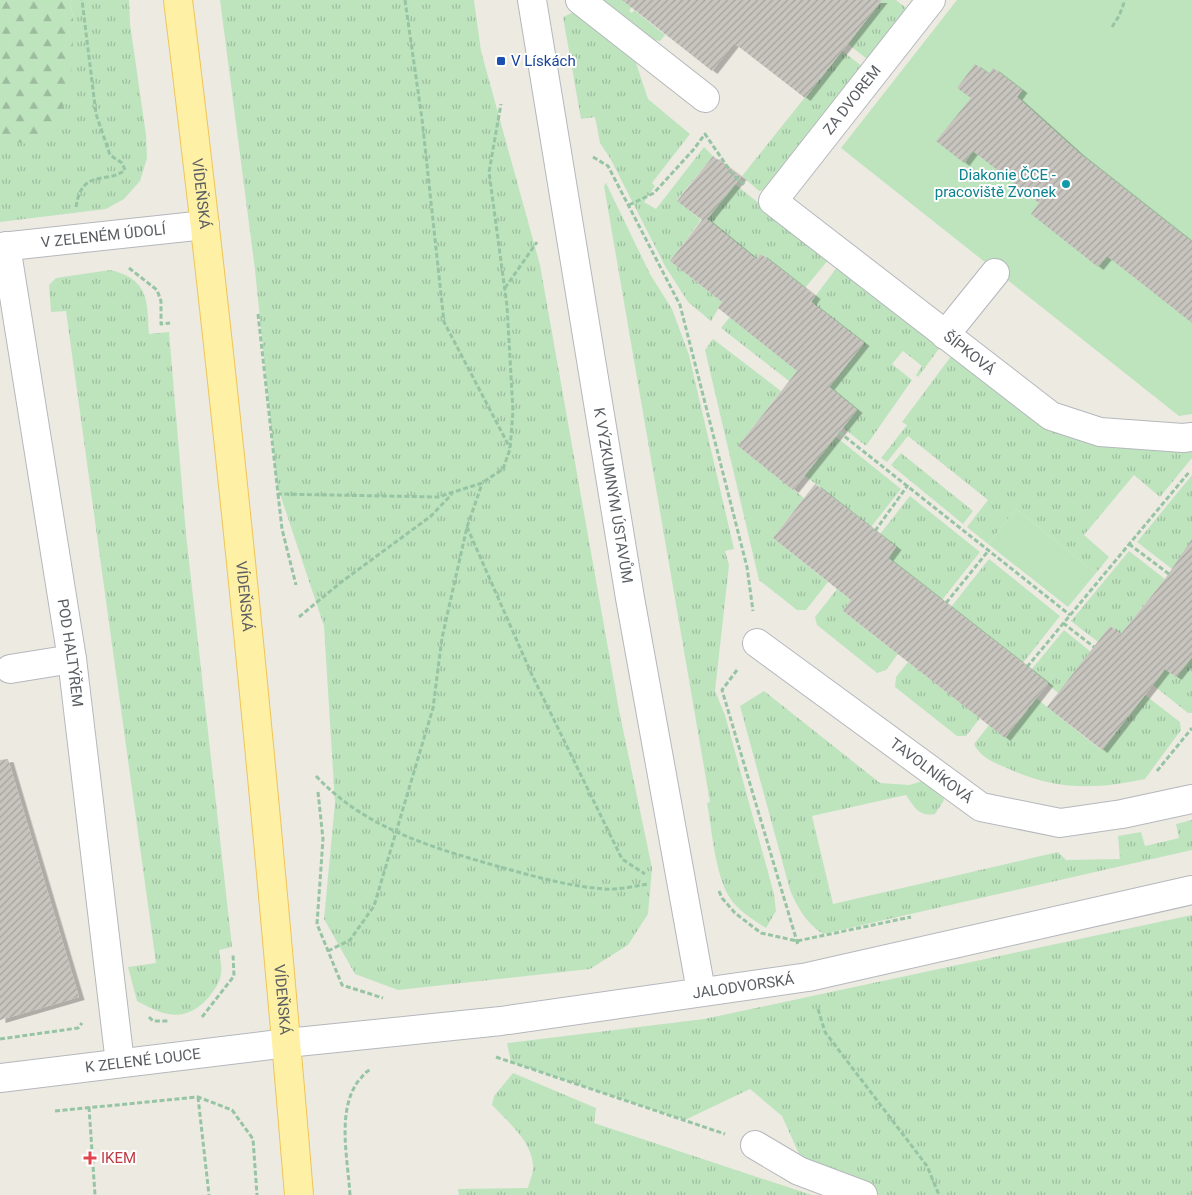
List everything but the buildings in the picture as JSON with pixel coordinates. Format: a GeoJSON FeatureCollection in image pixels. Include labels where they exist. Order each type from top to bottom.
{"type":"FeatureCollection","features":[{"type":"Feature","properties":{"kind":"main road","name":"VÍDEŇSKÁ"},"geometry":{"type":"LineString","coordinates":[[178,0],[206,225],[278,934],[299,1195]]}},
{"type":"Feature","properties":{"kind":"street","name":"K VÝZKUMNÝM ÚSTAVŮM"},"geometry":{"type":"LineString","coordinates":[[532,0],[630,598],[701,991]]}},
{"type":"Feature","properties":{"kind":"street"},"geometry":{"type":"LineString","coordinates":[[580,0],[705,98]]}},
{"type":"Feature","properties":{"kind":"street","name":"ZA DVOREM"},"geometry":{"type":"LineString","coordinates":[[774,201],[930,0]]}},
{"type":"Feature","properties":{"kind":"street","name":"ŠÍPKOVÁ"},"geometry":{"type":"LineString","coordinates":[[774,201],[1051,416],[1100,432],[1192,437]]}},
{"type":"Feature","properties":{"kind":"street","name":"V ZELENÉM ÚDOLÍ"},"geometry":{"type":"LineString","coordinates":[[3,247],[206,225]]}},
{"type":"Feature","properties":{"kind":"street","name":"POD HALTÝŘEM"},"geometry":{"type":"LineString","coordinates":[[3,247],[72,658],[120,1063]]}},
{"type":"Feature","properties":{"kind":"street"},"geometry":{"type":"LineString","coordinates":[[945,335],[994,273]]}},
{"type":"Feature","properties":{"kind":"street","name":"TAVOLNÍKOVÁ"},"geometry":{"type":"LineString","coordinates":[[757,643],[981,807],[1060,823],[1122,814],[1192,799]]}},
{"type":"Feature","properties":{"kind":"street"},"geometry":{"type":"LineString","coordinates":[[10,669],[72,658]]}},
{"type":"Feature","properties":{"kind":"street","name":"JALODVORSKÁ"},"geometry":{"type":"LineString","coordinates":[[286,1043],[501,1021],[808,976],[1192,890]]}},
{"type":"Feature","properties":{"kind":"street","name":"K ZELENÉ LOUCE"},"geometry":{"type":"LineString","coordinates":[[0,1078],[286,1043]]}},
{"type":"Feature","properties":{"kind":"street"},"geometry":{"type":"LineString","coordinates":[[755,1145],[799,1171],[863,1195]]}},
{"type":"Feature","properties":{"kind":"path"},"geometry":{"type":"LineString","coordinates":[[71,240],[77,198],[83,186],[100,176],[119,175],[125,170],[122,162],[110,155],[96,114],[82,0]]}},
{"type":"Feature","properties":{"kind":"path"},"geometry":{"type":"LineString","coordinates":[[405,0],[422,119],[444,322],[510,449]]}},
{"type":"Feature","properties":{"kind":"path"},"geometry":{"type":"LineString","coordinates":[[1112,28],[1119,16],[1124,0]]}},
{"type":"Feature","properties":{"kind":"path"},"geometry":{"type":"LineString","coordinates":[[278,494],[438,497],[482,483],[503,469],[510,449],[513,411],[505,289],[489,172],[501,104]]}},
{"type":"Feature","properties":{"kind":"path"},"geometry":{"type":"LineString","coordinates":[[629,205],[654,193],[705,134],[733,175],[753,191],[774,201]]}},
{"type":"Feature","properties":{"kind":"path"},"geometry":{"type":"LineString","coordinates":[[505,289],[540,238]]}},
{"type":"Feature","properties":{"kind":"path"},"geometry":{"type":"LineString","coordinates":[[126,268],[133,269],[157,290],[161,301],[161,324],[170,323]]}},
{"type":"Feature","properties":{"kind":"path"},"geometry":{"type":"LineString","coordinates":[[258,314],[282,529],[296,585]]}},
{"type":"Feature","properties":{"kind":"path"},"geometry":{"type":"LineString","coordinates":[[839,432],[1070,615]]}},
{"type":"Feature","properties":{"kind":"path"},"geometry":{"type":"LineString","coordinates":[[1027,666],[1192,469]]}},
{"type":"Feature","properties":{"kind":"path"},"geometry":{"type":"LineString","coordinates":[[328,951],[350,940],[374,906],[433,708],[442,638],[467,527],[482,483]]}},
{"type":"Feature","properties":{"kind":"path"},"geometry":{"type":"LineString","coordinates":[[875,531],[908,485]]}},
{"type":"Feature","properties":{"kind":"path"},"geometry":{"type":"LineString","coordinates":[[299,617],[340,583],[431,516],[454,492]]}},
{"type":"Feature","properties":{"kind":"path"},"geometry":{"type":"LineString","coordinates":[[467,527],[532,674],[622,859],[652,878]]}},
{"type":"Feature","properties":{"kind":"path"},"geometry":{"type":"LineString","coordinates":[[1129,544],[1169,574]]}},
{"type":"Feature","properties":{"kind":"path"},"geometry":{"type":"LineString","coordinates":[[946,603],[989,550]]}},
{"type":"Feature","properties":{"kind":"path"},"geometry":{"type":"LineString","coordinates":[[1063,623],[1094,647]]}},
{"type":"Feature","properties":{"kind":"path"},"geometry":{"type":"LineString","coordinates":[[316,776],[332,794],[363,816],[396,833],[430,847],[544,879],[606,889],[651,884]]}},
{"type":"Feature","properties":{"kind":"path"},"geometry":{"type":"LineString","coordinates":[[318,792],[323,839],[317,924],[342,985],[386,998]]}},
{"type":"Feature","properties":{"kind":"path"},"geometry":{"type":"LineString","coordinates":[[715,882],[722,898],[735,913],[761,933],[797,941],[912,916]]}},
{"type":"Feature","properties":{"kind":"path"},"geometry":{"type":"LineString","coordinates":[[195,1019],[204,1017],[234,976],[233,954]]}},
{"type":"Feature","properties":{"kind":"path"},"geometry":{"type":"LineString","coordinates":[[0,1039],[78,1028],[90,1014],[142,1008],[153,1021],[178,1022]]}},
{"type":"Feature","properties":{"kind":"path"},"geometry":{"type":"LineString","coordinates":[[511,1062],[755,1145]]}},
{"type":"Feature","properties":{"kind":"path"},"geometry":{"type":"LineString","coordinates":[[350,1195],[345,1111],[351,1090],[366,1071]]}},
{"type":"Feature","properties":{"kind":"path"},"geometry":{"type":"LineString","coordinates":[[198,1097],[209,1195]]}},
{"type":"Feature","properties":{"kind":"path"},"geometry":{"type":"LineString","coordinates":[[55,1111],[198,1097],[232,1110],[253,1139],[257,1195]]}},
{"type":"Feature","properties":{"kind":"path"},"geometry":{"type":"LineString","coordinates":[[89,1107],[95,1195]]}},
{"type":"Feature","properties":{"kind":"green space"},"geometry":{"type":"Polygon","coordinates":[[[0,0],[70,0],[74,25],[71,79],[67,99],[53,132],[33,145],[0,139],[0,0]]]}},
{"type":"Feature","properties":{"kind":"green space"},"geometry":{"type":"Polygon","coordinates":[[[70,0],[129,0],[130,24],[146,135],[147,158],[140,181],[124,199],[106,209],[0,222],[0,139],[74,25],[70,0]]]}},
{"type":"Feature","properties":{"kind":"green space"},"geometry":{"type":"Polygon","coordinates":[[[220,0],[474,0],[481,51],[540,265],[619,710],[652,868],[648,914],[628,945],[590,969],[398,990],[355,974],[324,919],[335,803],[324,626],[277,485],[255,270],[220,0]]]}},
{"type":"Feature","properties":{"kind":"green space"},"geometry":{"type":"Polygon","coordinates":[[[598,0],[637,0],[629,11],[632,13],[634,10],[665,35],[660,41],[648,39],[598,0]]]}},
{"type":"Feature","properties":{"kind":"green space"},"geometry":{"type":"Polygon","coordinates":[[[882,0],[896,0],[905,7],[907,12],[870,59],[867,59],[848,44],[882,0]]]}},
{"type":"Feature","properties":{"kind":"green space"},"geometry":{"type":"Polygon","coordinates":[[[957,0],[1192,0],[1192,414],[1179,416],[841,148],[957,0]]]}},
{"type":"Feature","properties":{"kind":"green space"},"geometry":{"type":"Polygon","coordinates":[[[574,12],[634,57],[648,99],[690,134],[652,183],[655,186],[644,202],[656,209],[704,147],[713,156],[677,200],[701,220],[670,261],[722,302],[711,321],[688,302],[665,266],[610,158],[600,143],[595,117],[581,119],[563,17],[574,12]]]}},
{"type":"Feature","properties":{"kind":"green space"},"geometry":{"type":"Polygon","coordinates":[[[842,51],[862,66],[768,189],[759,191],[742,176],[842,51]]]}},
{"type":"Feature","properties":{"kind":"green space"},"geometry":{"type":"Polygon","coordinates":[[[711,165],[829,259],[805,288],[761,254],[756,259],[682,200],[711,165]]]}},
{"type":"Feature","properties":{"kind":"green space"},"geometry":{"type":"Polygon","coordinates":[[[606,183],[650,274],[672,309],[689,355],[734,549],[725,551],[729,565],[715,691],[725,715],[774,894],[776,911],[766,928],[746,915],[733,903],[725,888],[717,865],[707,803],[710,802],[604,186],[606,183]]]}},
{"type":"Feature","properties":{"kind":"green space"},"geometry":{"type":"Polygon","coordinates":[[[838,266],[941,346],[918,377],[916,375],[922,366],[903,351],[892,364],[912,380],[866,446],[842,427],[856,409],[829,387],[864,343],[811,302],[838,266]]]}},
{"type":"Feature","properties":{"kind":"green space"},"geometry":{"type":"Polygon","coordinates":[[[110,270],[123,274],[139,285],[146,301],[149,334],[169,332],[186,534],[232,947],[219,950],[221,976],[211,995],[200,1006],[191,1011],[174,1015],[156,1010],[137,1001],[128,967],[156,963],[66,311],[51,312],[49,285],[56,278],[110,270]]]}},
{"type":"Feature","properties":{"kind":"green space"},"geometry":{"type":"Polygon","coordinates":[[[730,317],[801,366],[789,381],[721,328],[730,317]]]}},
{"type":"Feature","properties":{"kind":"green space"},"geometry":{"type":"Polygon","coordinates":[[[713,339],[781,391],[738,446],[804,498],[773,538],[828,582],[806,610],[797,610],[759,580],[705,350],[713,339]]]}},
{"type":"Feature","properties":{"kind":"green space"},"geometry":{"type":"Polygon","coordinates":[[[952,355],[1006,398],[1192,445],[1192,458],[1160,497],[1134,475],[1084,535],[1109,557],[1096,573],[1016,509],[988,544],[967,527],[988,500],[908,436],[887,462],[881,458],[907,425],[902,422],[952,355]]]}},
{"type":"Feature","properties":{"kind":"green space"},"geometry":{"type":"Polygon","coordinates":[[[835,436],[901,489],[871,527],[799,471],[835,436]]]}},
{"type":"Feature","properties":{"kind":"green space"},"geometry":{"type":"Polygon","coordinates":[[[901,453],[973,511],[963,524],[891,465],[901,453]]]}},
{"type":"Feature","properties":{"kind":"green space"},"geometry":{"type":"Polygon","coordinates":[[[1192,475],[1192,560],[1172,569],[1137,542],[1192,475]]]}},
{"type":"Feature","properties":{"kind":"green space"},"geometry":{"type":"Polygon","coordinates":[[[910,496],[980,552],[942,600],[888,558],[896,547],[880,534],[910,496]]]}},
{"type":"Feature","properties":{"kind":"green space"},"geometry":{"type":"Polygon","coordinates":[[[1016,509],[1096,573],[1068,607],[988,544],[1016,509]]]}},
{"type":"Feature","properties":{"kind":"green space"},"geometry":{"type":"Polygon","coordinates":[[[1129,551],[1165,579],[1121,634],[1110,626],[1098,642],[1071,621],[1129,551]]]}},
{"type":"Feature","properties":{"kind":"green space"},"geometry":{"type":"Polygon","coordinates":[[[989,559],[1060,616],[1023,663],[951,607],[989,559]]]}},
{"type":"Feature","properties":{"kind":"green space"},"geometry":{"type":"Polygon","coordinates":[[[837,589],[851,600],[843,611],[898,654],[886,670],[877,673],[817,625],[815,617],[837,589]]]}},
{"type":"Feature","properties":{"kind":"green space"},"geometry":{"type":"Polygon","coordinates":[[[1064,630],[1091,652],[1063,697],[1031,670],[1064,630]]]}},
{"type":"Feature","properties":{"kind":"green space"},"geometry":{"type":"Polygon","coordinates":[[[1192,657],[1192,713],[1188,713],[1153,685],[1165,669],[1176,677],[1192,657]]]}},
{"type":"Feature","properties":{"kind":"green space"},"geometry":{"type":"Polygon","coordinates":[[[908,662],[980,718],[966,736],[957,736],[895,687],[896,677],[908,662]]]}},
{"type":"Feature","properties":{"kind":"green space"},"geometry":{"type":"Polygon","coordinates":[[[764,691],[880,783],[909,785],[923,781],[939,787],[944,800],[935,814],[929,815],[914,807],[906,795],[812,816],[833,904],[1058,852],[1066,860],[1120,859],[1118,836],[1141,832],[1145,846],[1179,838],[1176,824],[1192,820],[1192,850],[823,934],[803,915],[790,890],[740,706],[764,691]]]}},
{"type":"Feature","properties":{"kind":"green space"},"geometry":{"type":"Polygon","coordinates":[[[1145,695],[1180,722],[1181,730],[1145,779],[1092,786],[1075,786],[1042,781],[997,764],[983,756],[974,744],[989,725],[1005,737],[1036,698],[1101,750],[1145,695]]]}},
{"type":"Feature","properties":{"kind":"green space"},"geometry":{"type":"Polygon","coordinates":[[[1192,915],[1192,1195],[875,1195],[804,1165],[782,1116],[750,1089],[685,1120],[511,1062],[507,1043],[704,1019],[1192,915]]]}},
{"type":"Feature","properties":{"kind":"green space"},"geometry":{"type":"Polygon","coordinates":[[[513,1073],[596,1108],[594,1123],[812,1195],[459,1195],[458,1189],[528,1188],[533,1168],[532,1157],[518,1132],[492,1105],[494,1096],[513,1073]]]}},
{"type":"Feature","properties":{"kind":"place","name":"V Lískách"},"geometry":{"type":"Point","coordinates":[501,61]}},
{"type":"Feature","properties":{"kind":"place","name":"Diakonie ČCE - pracoviště Zvonek"},"geometry":{"type":"Point","coordinates":[1066,184]}},
{"type":"Feature","properties":{"kind":"place","name":"IKEM"},"geometry":{"type":"Point","coordinates":[90,1158]}}]}
